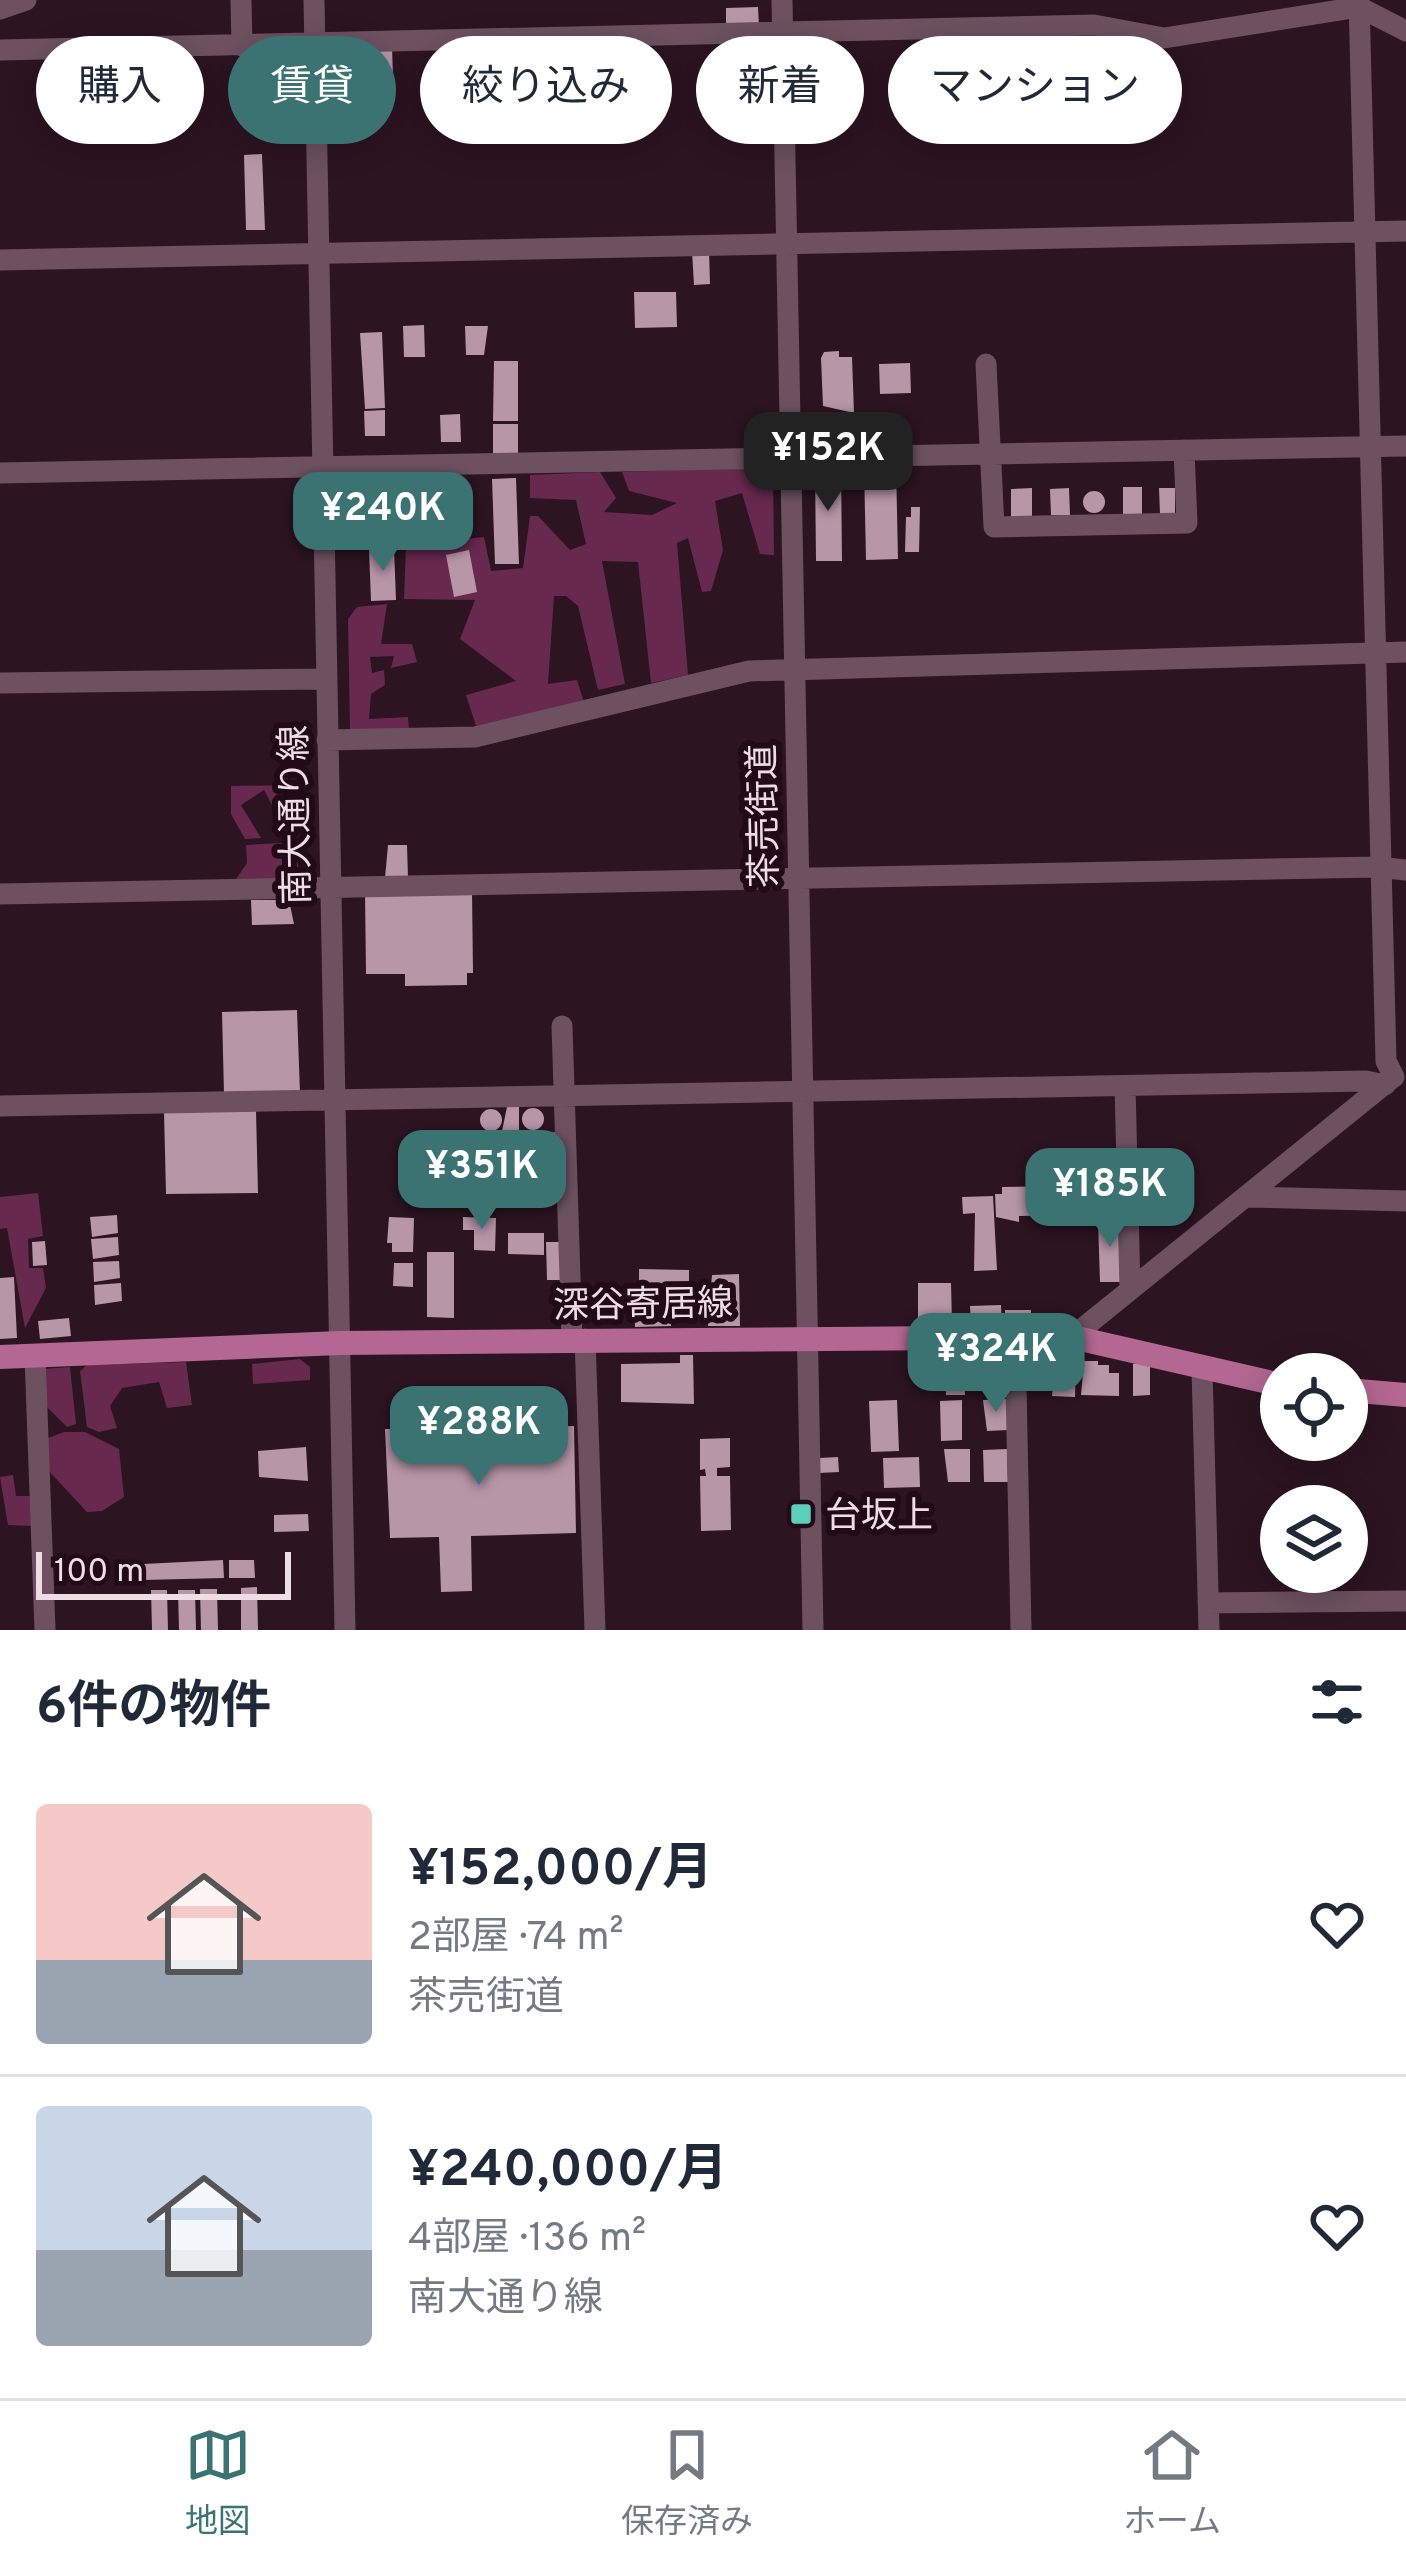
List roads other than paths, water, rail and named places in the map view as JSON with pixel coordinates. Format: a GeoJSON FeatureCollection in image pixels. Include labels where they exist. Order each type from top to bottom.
{"type":"FeatureCollection","features":[{"type":"Feature","properties":{"kind":"main road","name":"深谷寄居線"},"geometry":{"type":"LineString","coordinates":[[0,1357],[340,1343],[1072,1337],[1260,1381]]}},
{"type":"Feature","properties":{"kind":"main road"},"geometry":{"type":"LineString","coordinates":[[1368,1392],[1406,1395]]}},
{"type":"Feature","properties":{"kind":"street"},"geometry":{"type":"LineString","coordinates":[[0,9],[26,0]]}},
{"type":"Feature","properties":{"kind":"street"},"geometry":{"type":"LineString","coordinates":[[241,0],[242,36]]}},
{"type":"Feature","properties":{"kind":"street","name":"南大通り線"},"geometry":{"type":"LineString","coordinates":[[314,0],[314,36]]}},
{"type":"Feature","properties":{"kind":"street","name":"茶売街道"},"geometry":{"type":"LineString","coordinates":[[782,0],[783,244],[813,1630]]}},
{"type":"Feature","properties":{"kind":"street"},"geometry":{"type":"LineString","coordinates":[[396,42],[1094,25],[1164,38],[1359,3],[1406,31]]}},
{"type":"Feature","properties":{"kind":"street"},"geometry":{"type":"LineString","coordinates":[[1359,3],[1378,866],[1385,1061],[1395,1077]]}},
{"type":"Feature","properties":{"kind":"street"},"geometry":{"type":"LineString","coordinates":[[0,50],[228,46]]}},
{"type":"Feature","properties":{"kind":"street","name":"南大通り線"},"geometry":{"type":"LineString","coordinates":[[315,144],[345,1630]]}},
{"type":"Feature","properties":{"kind":"street"},"geometry":{"type":"LineString","coordinates":[[0,260],[1406,231]]}},
{"type":"Feature","properties":{"kind":"street"},"geometry":{"type":"LineString","coordinates":[[986,364],[994,527],[1187,523],[1184,450]]}},
{"type":"Feature","properties":{"kind":"street"},"geometry":{"type":"LineString","coordinates":[[0,473],[1406,446]]}},
{"type":"Feature","properties":{"kind":"street"},"geometry":{"type":"LineString","coordinates":[[327,740],[475,737],[748,670],[1406,652]]}},
{"type":"Feature","properties":{"kind":"street"},"geometry":{"type":"LineString","coordinates":[[0,682],[325,679]]}},
{"type":"Feature","properties":{"kind":"street"},"geometry":{"type":"LineString","coordinates":[[0,894],[1378,866],[1406,871]]}},
{"type":"Feature","properties":{"kind":"street"},"geometry":{"type":"LineString","coordinates":[[562,1026],[595,1630]]}},
{"type":"Feature","properties":{"kind":"street"},"geometry":{"type":"LineString","coordinates":[[0,1106],[1395,1077]]}},
{"type":"Feature","properties":{"kind":"street"},"geometry":{"type":"LineString","coordinates":[[1072,1337],[1395,1077]]}},
{"type":"Feature","properties":{"kind":"street"},"geometry":{"type":"LineString","coordinates":[[1125,1086],[1130,1289]]}},
{"type":"Feature","properties":{"kind":"street"},"geometry":{"type":"LineString","coordinates":[[1249,1197],[1406,1201]]}},
{"type":"Feature","properties":{"kind":"street"},"geometry":{"type":"LineString","coordinates":[[1016,1337],[1021,1630]]}},
{"type":"Feature","properties":{"kind":"street"},"geometry":{"type":"LineString","coordinates":[[35,1356],[44,1630]]}},
{"type":"Feature","properties":{"kind":"street"},"geometry":{"type":"LineString","coordinates":[[1202,1369],[1209,1630]]}},
{"type":"Feature","properties":{"kind":"street"},"geometry":{"type":"LineString","coordinates":[[1208,1603],[1406,1601]]}},
{"type":"Feature","properties":{"kind":"place","name":"台坂上"},"geometry":{"type":"Point","coordinates":[801,1514]}}]}
